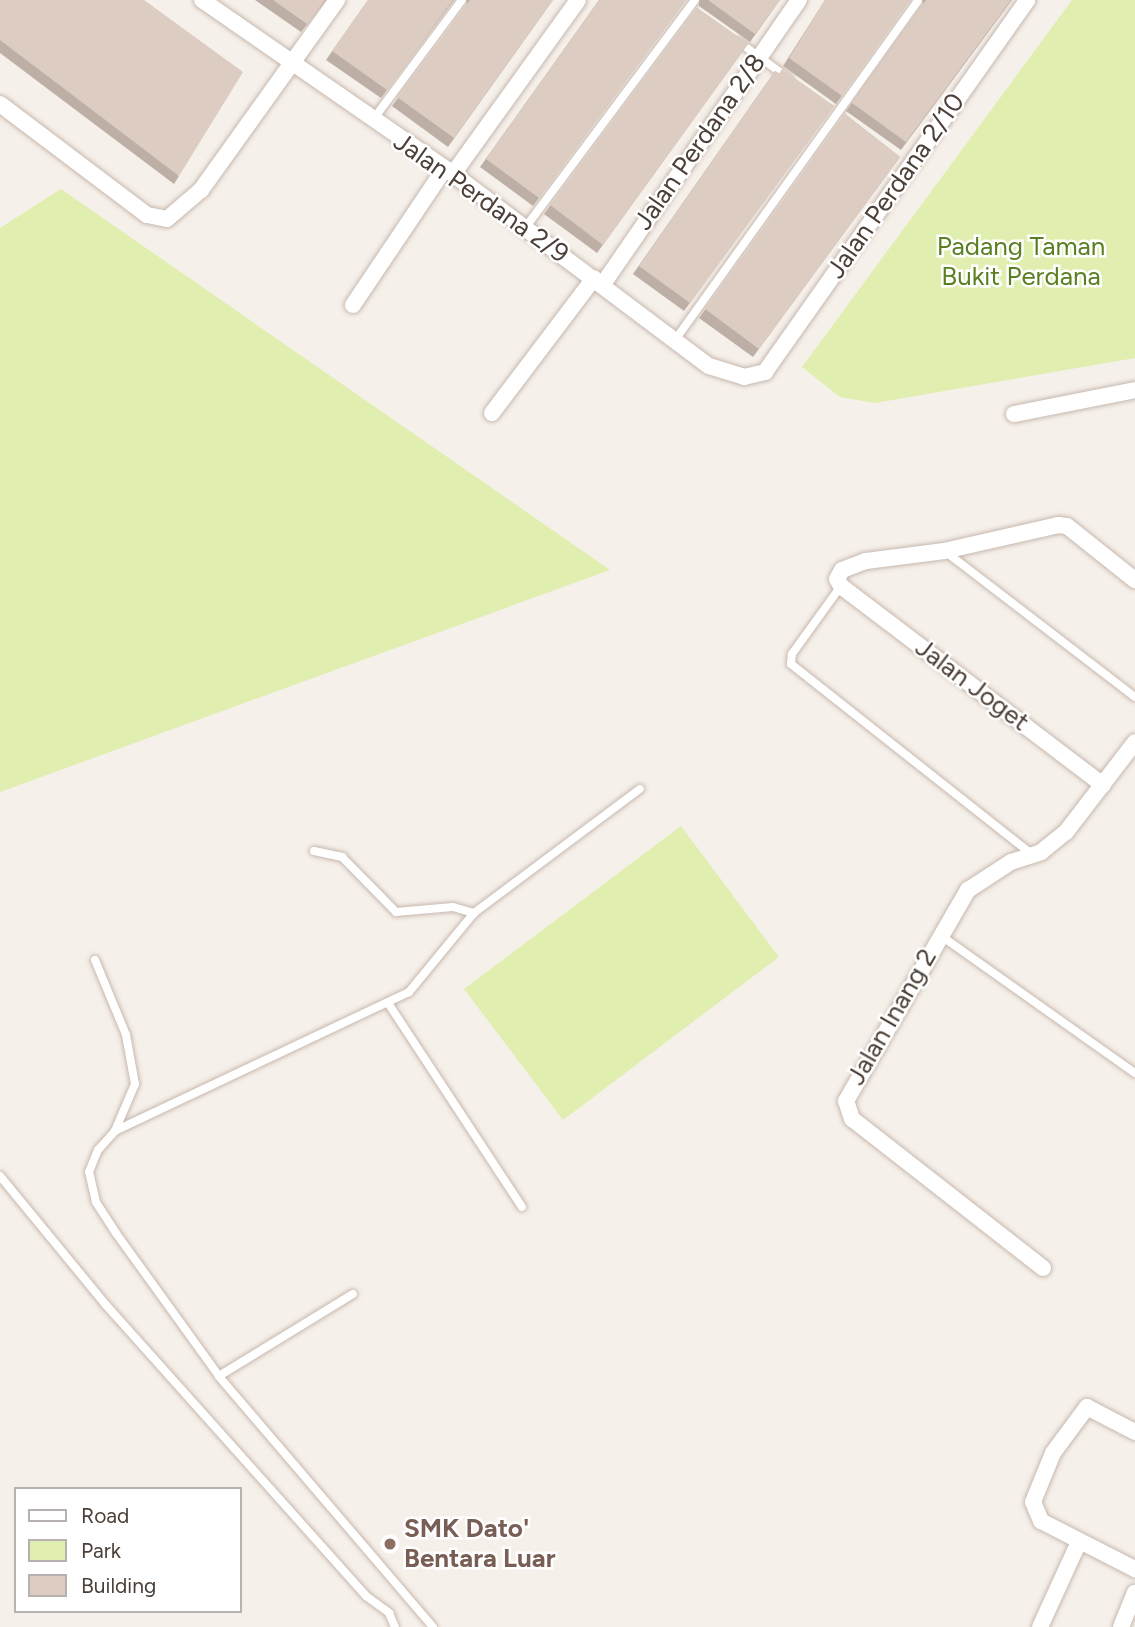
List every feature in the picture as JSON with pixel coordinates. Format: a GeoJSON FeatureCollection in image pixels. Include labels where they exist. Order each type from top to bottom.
{"type":"FeatureCollection","features":[{"type":"Feature","properties":{"kind":"street","name":"Jalan Perdana 2/9"},"geometry":{"type":"LineString","coordinates":[[202,0],[221,5],[289,63],[448,172],[599,281],[675,340],[727,375],[765,372]]}},
{"type":"Feature","properties":{"kind":"street"},"geometry":{"type":"LineString","coordinates":[[0,104],[147,215],[167,219],[201,190],[289,63],[337,0]]}},
{"type":"Feature","properties":{"kind":"street"},"geometry":{"type":"LineString","coordinates":[[353,305],[448,172],[578,0]]}},
{"type":"Feature","properties":{"kind":"street","name":"Jalan Perdana 2/8"},"geometry":{"type":"LineString","coordinates":[[492,414],[599,281],[799,0]]}},
{"type":"Feature","properties":{"kind":"street","name":"Jalan Perdana 2/10"},"geometry":{"type":"LineString","coordinates":[[765,372],[905,162],[1027,0]]}},
{"type":"Feature","properties":{"kind":"street"},"geometry":{"type":"LineString","coordinates":[[1014,414],[1135,390]]}},
{"type":"Feature","properties":{"kind":"street"},"geometry":{"type":"LineString","coordinates":[[841,586],[837,579],[842,570],[866,561],[944,551],[1058,524],[1067,526],[1135,580]]}},
{"type":"Feature","properties":{"kind":"street","name":"Jalan Joget"},"geometry":{"type":"LineString","coordinates":[[841,586],[1103,785]]}},
{"type":"Feature","properties":{"kind":"street","name":"Jalan Inang 2"},"geometry":{"type":"LineString","coordinates":[[1043,1268],[852,1119],[846,1101],[940,934],[968,890],[1012,862],[1037,853],[1066,832],[1135,742]]}},
{"type":"Feature","properties":{"kind":"street"},"geometry":{"type":"LineString","coordinates":[[1135,1432],[1087,1407],[1053,1453],[1033,1502],[1041,1521],[1135,1569]]}},
{"type":"Feature","properties":{"kind":"street"},"geometry":{"type":"LineString","coordinates":[[1040,1627],[1079,1542]]}},
{"type":"Feature","properties":{"kind":"street"},"geometry":{"type":"LineString","coordinates":[[1121,1627],[1135,1593]]}},
{"type":"Feature","properties":{"kind":"lane"},"geometry":{"type":"LineString","coordinates":[[372,121],[462,0]]}},
{"type":"Feature","properties":{"kind":"lane"},"geometry":{"type":"LineString","coordinates":[[680,0],[693,4],[700,14]]}},
{"type":"Feature","properties":{"kind":"lane"},"geometry":{"type":"LineString","coordinates":[[675,340],[918,0]]}},
{"type":"Feature","properties":{"kind":"lane"},"geometry":{"type":"LineString","coordinates":[[524,228],[693,4]]}},
{"type":"Feature","properties":{"kind":"lane"},"geometry":{"type":"LineString","coordinates":[[729,35],[792,80]]}},
{"type":"Feature","properties":{"kind":"lane"},"geometry":{"type":"LineString","coordinates":[[826,105],[848,120]]}},
{"type":"Feature","properties":{"kind":"lane"},"geometry":{"type":"LineString","coordinates":[[944,551],[1135,697]]}},
{"type":"Feature","properties":{"kind":"lane"},"geometry":{"type":"LineString","coordinates":[[841,586],[792,654],[791,664],[1037,853]]}},
{"type":"Feature","properties":{"kind":"lane"},"geometry":{"type":"LineString","coordinates":[[115,1131],[409,992],[474,913],[640,789]]}},
{"type":"Feature","properties":{"kind":"lane"},"geometry":{"type":"LineString","coordinates":[[314,851],[342,857],[396,912],[453,907],[474,913]]}},
{"type":"Feature","properties":{"kind":"lane"},"geometry":{"type":"LineString","coordinates":[[940,934],[1135,1073]]}},
{"type":"Feature","properties":{"kind":"lane"},"geometry":{"type":"LineString","coordinates":[[95,960],[126,1035],[135,1084],[115,1131],[98,1150],[89,1171],[96,1202],[219,1376],[433,1627]]}},
{"type":"Feature","properties":{"kind":"lane"},"geometry":{"type":"LineString","coordinates":[[388,1003],[522,1207]]}},
{"type":"Feature","properties":{"kind":"lane"},"geometry":{"type":"LineString","coordinates":[[0,1176],[106,1305],[366,1596],[389,1613],[396,1627]]}},
{"type":"Feature","properties":{"kind":"lane"},"geometry":{"type":"LineString","coordinates":[[219,1376],[353,1294]]}},
{"type":"Feature","properties":{"kind":"green space","name":"Padang Taman Bukit Perdana"},"geometry":{"type":"Polygon","coordinates":[[[1072,0],[1135,0],[1135,358],[875,403],[840,397],[802,367],[1072,0]]]}},
{"type":"Feature","properties":{"kind":"green space"},"geometry":{"type":"Polygon","coordinates":[[[61,189],[610,570],[0,792],[0,228],[61,189]]]}},
{"type":"Feature","properties":{"kind":"green space"},"geometry":{"type":"Polygon","coordinates":[[[681,826],[779,957],[563,1120],[464,989],[681,826]]]}},
{"type":"Feature","properties":{"kind":"building"},"geometry":{"type":"Polygon","coordinates":[[[0,0],[144,0],[243,72],[179,176],[0,40],[0,0]]]}},
{"type":"Feature","properties":{"kind":"building"},"geometry":{"type":"Polygon","coordinates":[[[273,0],[325,0],[307,24],[273,0]]]}},
{"type":"Feature","properties":{"kind":"building"},"geometry":{"type":"Polygon","coordinates":[[[368,0],[453,0],[387,90],[332,51],[368,0]]]}},
{"type":"Feature","properties":{"kind":"building"},"geometry":{"type":"Polygon","coordinates":[[[470,0],[553,0],[454,138],[397,97],[470,0]]]}},
{"type":"Feature","properties":{"kind":"building"},"geometry":{"type":"Polygon","coordinates":[[[599,0],[686,0],[539,198],[486,159],[599,0]]]}},
{"type":"Feature","properties":{"kind":"building"},"geometry":{"type":"Polygon","coordinates":[[[708,0],[780,0],[755,34],[708,0]]]}},
{"type":"Feature","properties":{"kind":"building"},"geometry":{"type":"Polygon","coordinates":[[[825,0],[910,0],[842,96],[789,58],[825,0]]]}},
{"type":"Feature","properties":{"kind":"building"},"geometry":{"type":"Polygon","coordinates":[[[926,0],[1011,0],[906,142],[852,103],[926,0]]]}},
{"type":"Feature","properties":{"kind":"building"},"geometry":{"type":"Polygon","coordinates":[[[697,8],[748,44],[603,245],[550,205],[697,8]]]}},
{"type":"Feature","properties":{"kind":"building"},"geometry":{"type":"Polygon","coordinates":[[[782,69],[834,106],[690,303],[639,266],[775,71],[779,74],[782,69]]]}},
{"type":"Feature","properties":{"kind":"building"},"geometry":{"type":"Polygon","coordinates":[[[845,114],[900,157],[759,349],[705,309],[845,114]]]}},
{"type":"Feature","properties":{"kind":"place","name":"SMK Dato' Bentara Luar"},"geometry":{"type":"Point","coordinates":[390,1544]}}]}
